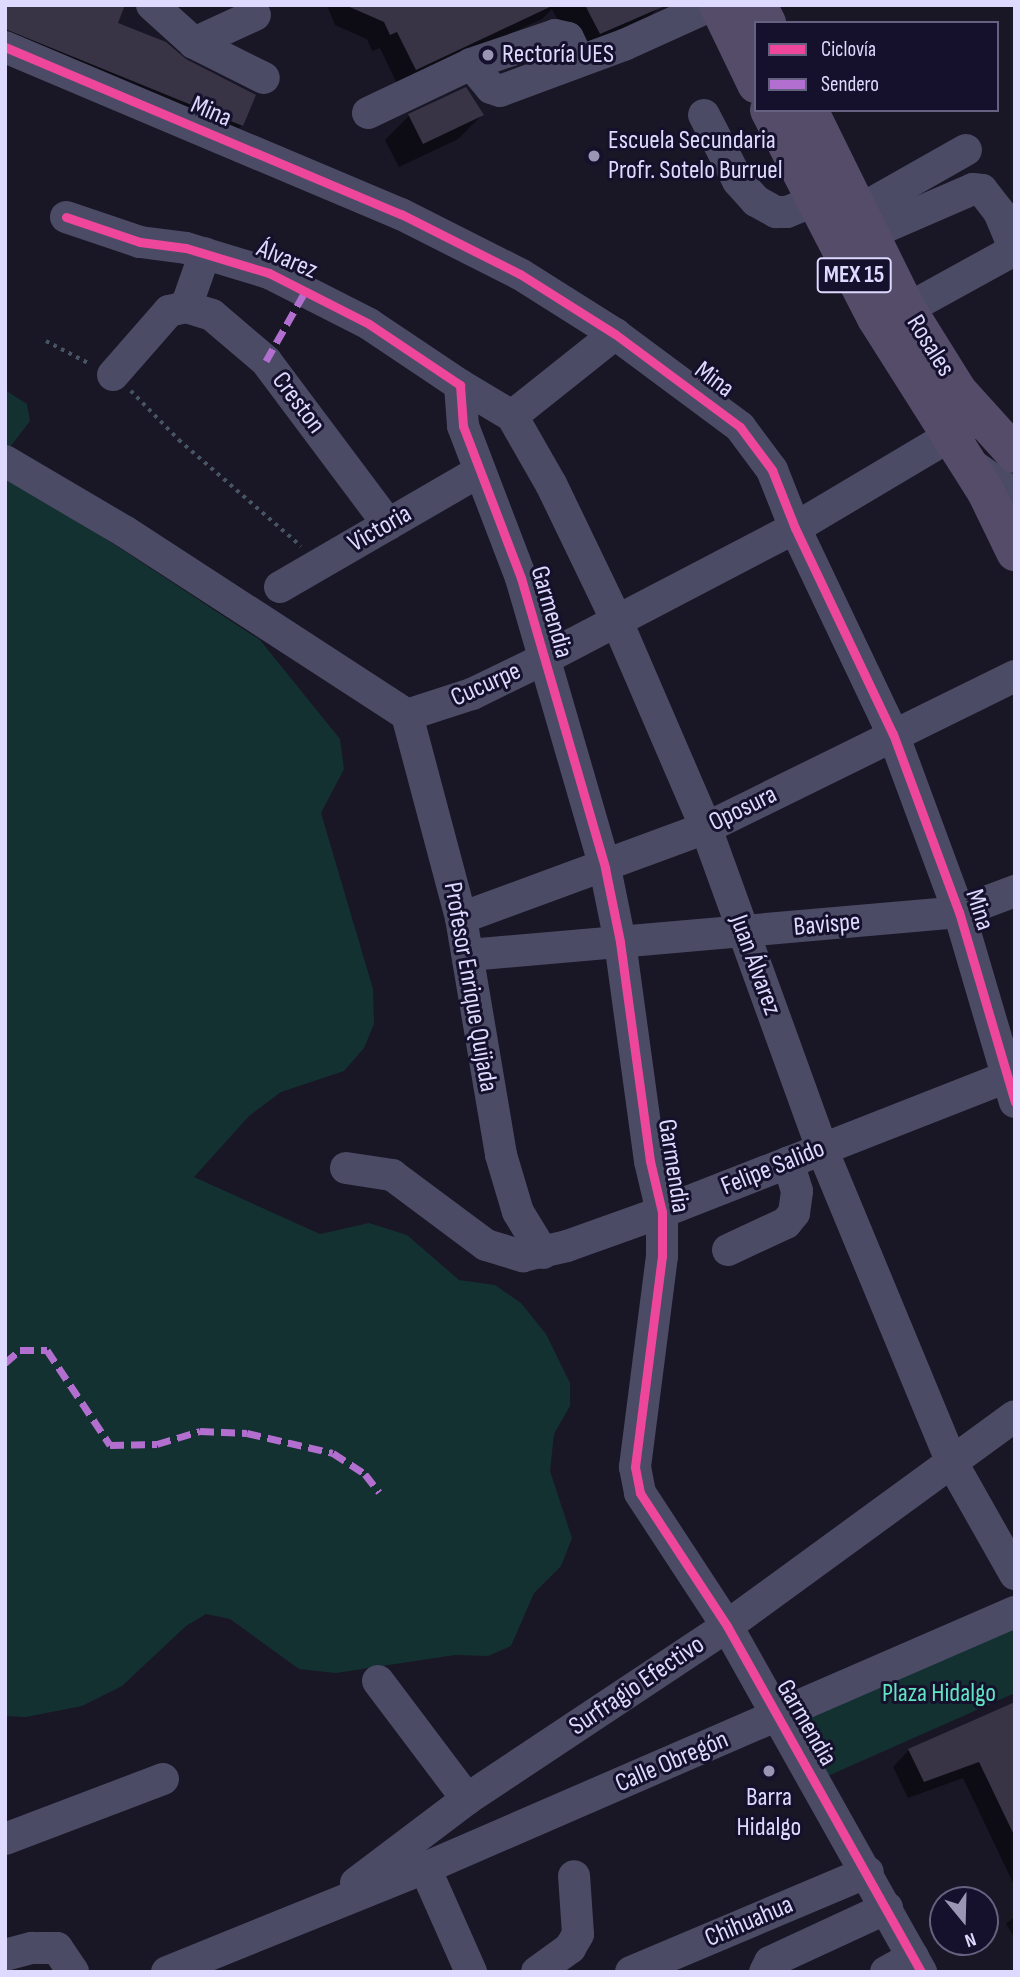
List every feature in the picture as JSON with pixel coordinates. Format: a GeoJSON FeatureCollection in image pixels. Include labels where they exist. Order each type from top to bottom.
{"type":"FeatureCollection","features":[{"type":"Feature","properties":{"kind":"main road"},"geometry":{"type":"LineString","coordinates":[[718,5],[754,80]]}},
{"type":"Feature","properties":{"kind":"main road"},"geometry":{"type":"LineString","coordinates":[[758,5],[766,21]]}},
{"type":"Feature","properties":{"kind":"main road","name":"Rosales"},"geometry":{"type":"LineString","coordinates":[[770,112],[876,318],[965,438],[1015,454]]}},
{"type":"Feature","properties":{"kind":"main road","name":"Rosales"},"geometry":{"type":"LineString","coordinates":[[810,112],[907,309],[965,438]]}},
{"type":"Feature","properties":{"kind":"main road","name":"MEX 15"},"geometry":{"type":"LineString","coordinates":[[965,438],[1010,499],[1015,552]]}},
{"type":"Feature","properties":{"kind":"street"},"geometry":{"type":"LineString","coordinates":[[152,5],[194,43],[264,78]]}},
{"type":"Feature","properties":{"kind":"street"},"geometry":{"type":"LineString","coordinates":[[368,113],[471,64],[562,35],[578,59],[624,45],[712,5]]}},
{"type":"Feature","properties":{"kind":"street"},"geometry":{"type":"LineString","coordinates":[[194,43],[255,15]]}},
{"type":"Feature","properties":{"kind":"street","name":"Mina"},"geometry":{"type":"LineString","coordinates":[[5,47],[401,214],[520,274],[614,334],[740,427],[772,470],[795,528],[893,734],[959,912],[1013,1084]]}},
{"type":"Feature","properties":{"kind":"street"},"geometry":{"type":"LineString","coordinates":[[704,115],[738,181],[757,201],[776,212],[788,212],[816,200]]}},
{"type":"Feature","properties":{"kind":"street"},"geometry":{"type":"LineString","coordinates":[[864,223],[966,150]]}},
{"type":"Feature","properties":{"kind":"street"},"geometry":{"type":"LineString","coordinates":[[864,223],[973,189],[982,191],[999,212],[1012,242],[1007,254],[907,309]]}},
{"type":"Feature","properties":{"kind":"street","name":"Álvarez"},"geometry":{"type":"LineString","coordinates":[[66,216],[140,242],[205,253],[269,273],[325,299],[460,392]]}},
{"type":"Feature","properties":{"kind":"street"},"geometry":{"type":"LineString","coordinates":[[113,375],[163,315],[186,307],[205,253]]}},
{"type":"Feature","properties":{"kind":"street","name":"Creston"},"geometry":{"type":"LineString","coordinates":[[186,307],[221,321],[266,361],[388,524]]}},
{"type":"Feature","properties":{"kind":"street"},"geometry":{"type":"LineString","coordinates":[[512,416],[614,334]]}},
{"type":"Feature","properties":{"kind":"street","name":"Juan Álvarez"},"geometry":{"type":"LineString","coordinates":[[460,392],[512,416],[551,484],[616,619],[706,828],[822,1149],[951,1461],[1015,1574]]}},
{"type":"Feature","properties":{"kind":"street","name":"Garmendia"},"geometry":{"type":"LineString","coordinates":[[460,392],[463,426],[510,545],[605,868],[620,942],[650,1161],[662,1212],[662,1256],[636,1480],[649,1508],[727,1626],[868,1872],[917,1965]]}},
{"type":"Feature","properties":{"kind":"street","name":"Cucurpe"},"geometry":{"type":"LineString","coordinates":[[407,715],[472,694],[542,660],[965,438]]}},
{"type":"Feature","properties":{"kind":"street"},"geometry":{"type":"LineString","coordinates":[[5,461],[124,531],[407,715]]}},
{"type":"Feature","properties":{"kind":"street","name":"Victoria"},"geometry":{"type":"LineString","coordinates":[[280,587],[480,471]]}},
{"type":"Feature","properties":{"kind":"street","name":"Oposura"},"geometry":{"type":"LineString","coordinates":[[461,918],[605,868],[706,828],[893,734],[1015,677]]}},
{"type":"Feature","properties":{"kind":"street","name":"Profesor Enrique Quijada"},"geometry":{"type":"LineString","coordinates":[[407,715],[469,955],[501,1155],[519,1212],[543,1253]]}},
{"type":"Feature","properties":{"kind":"street","name":"Bavispe"},"geometry":{"type":"LineString","coordinates":[[469,955],[959,912],[1015,891]]}},
{"type":"Feature","properties":{"kind":"street","name":"Felipe Salido"},"geometry":{"type":"LineString","coordinates":[[346,1168],[392,1175],[504,1254],[543,1253],[662,1212],[822,1149],[1013,1084]]}},
{"type":"Feature","properties":{"kind":"street"},"geometry":{"type":"LineString","coordinates":[[728,1250],[786,1223],[794,1213],[797,1191],[788,1163]]}},
{"type":"Feature","properties":{"kind":"street","name":"Surfragio Efectivo"},"geometry":{"type":"LineString","coordinates":[[326,1905],[467,1800],[727,1626],[1015,1416]]}},
{"type":"Feature","properties":{"kind":"street","name":"Calle Obregón"},"geometry":{"type":"LineString","coordinates":[[326,1905],[425,1868],[1015,1612]]}},
{"type":"Feature","properties":{"kind":"street"},"geometry":{"type":"LineString","coordinates":[[378,1681],[467,1800]]}},
{"type":"Feature","properties":{"kind":"street"},"geometry":{"type":"LineString","coordinates":[[5,1839],[163,1779]]}},
{"type":"Feature","properties":{"kind":"street"},"geometry":{"type":"LineString","coordinates":[[425,1868],[471,1972]]}},
{"type":"Feature","properties":{"kind":"street","name":"Chihuahua"},"geometry":{"type":"LineString","coordinates":[[631,1972],[868,1872]]}},
{"type":"Feature","properties":{"kind":"street"},"geometry":{"type":"LineString","coordinates":[[537,1972],[570,1948],[578,1934],[574,1875]]}},
{"type":"Feature","properties":{"kind":"street"},"geometry":{"type":"LineString","coordinates":[[167,1972],[326,1905]]}},
{"type":"Feature","properties":{"kind":"street"},"geometry":{"type":"LineString","coordinates":[[765,1972],[770,1962],[887,1908]]}},
{"type":"Feature","properties":{"kind":"street"},"geometry":{"type":"LineString","coordinates":[[5,1955],[32,1948],[57,1948],[73,1972]]}},
{"type":"Feature","properties":{"kind":"street"},"geometry":{"type":"LineString","coordinates":[[886,1972],[917,1965]]}},
{"type":"Feature","properties":{"kind":"path"},"geometry":{"type":"LineString","coordinates":[[46,341],[113,375],[320,565]]}},
{"type":"Feature","properties":{"kind":"green space"},"geometry":{"type":"Polygon","coordinates":[[[5,390],[27,404],[30,421],[10,447],[39,495],[260,640],[340,739],[344,769],[321,813],[373,989],[374,1024],[364,1048],[344,1071],[281,1092],[249,1116],[194,1177],[320,1234],[369,1223],[407,1235],[459,1280],[495,1285],[521,1303],[546,1334],[570,1383],[570,1406],[554,1434],[550,1471],[572,1538],[561,1566],[534,1593],[511,1646],[488,1656],[455,1655],[336,1673],[299,1669],[230,1619],[206,1614],[186,1626],[122,1686],[82,1706],[26,1717],[5,1716],[5,390]]]}},
{"type":"Feature","properties":{"kind":"green space","name":"Plaza Hidalgo"},"geometry":{"type":"Polygon","coordinates":[[[1015,1627],[1015,1693],[821,1779],[797,1724],[1015,1627]]]}},
{"type":"Feature","properties":{"kind":"building"},"geometry":{"type":"Polygon","coordinates":[[[5,5],[125,5],[118,23],[166,42],[186,59],[256,95],[243,126],[5,29],[5,5]]]}},
{"type":"Feature","properties":{"kind":"building"},"geometry":{"type":"Polygon","coordinates":[[[345,5],[554,5],[416,70],[397,32],[390,35],[384,22],[345,5]]]}},
{"type":"Feature","properties":{"kind":"building"},"geometry":{"type":"Polygon","coordinates":[[[585,5],[667,5],[600,34],[585,5]]]}},
{"type":"Feature","properties":{"kind":"building"},"geometry":{"type":"Polygon","coordinates":[[[466,87],[484,115],[423,144],[408,114],[466,87]]]}},
{"type":"Feature","properties":{"kind":"building"},"geometry":{"type":"Polygon","coordinates":[[[1015,1702],[1015,1837],[979,1762],[924,1782],[908,1749],[1015,1702]]]}},
{"type":"Feature","properties":{"kind":"marked path"},"geometry":{"type":"LineString","coordinates":[[266,361],[306,290]]}},
{"type":"Feature","properties":{"kind":"marked path"},"geometry":{"type":"LineString","coordinates":[[5,1363],[20,1350],[47,1350],[110,1445],[157,1444],[200,1431],[247,1433],[333,1453],[365,1474],[379,1492]]}},
{"type":"Feature","properties":{"kind":"cycle path"},"geometry":{"type":"LineString","coordinates":[[5,47],[401,214],[520,274],[615,334],[740,427],[772,470],[795,528],[893,734],[959,912],[1015,1102]]}},
{"type":"Feature","properties":{"kind":"cycle path"},"geometry":{"type":"LineString","coordinates":[[66,217],[140,242],[186,248],[269,273],[369,324],[460,385],[463,426],[521,578],[605,868],[620,942],[650,1161],[662,1212],[662,1256],[635,1467],[640,1493],[727,1626],[921,1972]]}},
{"type":"Feature","properties":{"kind":"place","name":"Rectoría UES"},"geometry":{"type":"Point","coordinates":[488,55]}},
{"type":"Feature","properties":{"kind":"place","name":"Escuela Secundaria Profr. Sotelo Burruel"},"geometry":{"type":"Point","coordinates":[594,156]}},
{"type":"Feature","properties":{"kind":"place","name":"Barra Hidalgo"},"geometry":{"type":"Point","coordinates":[769,1771]}}]}
